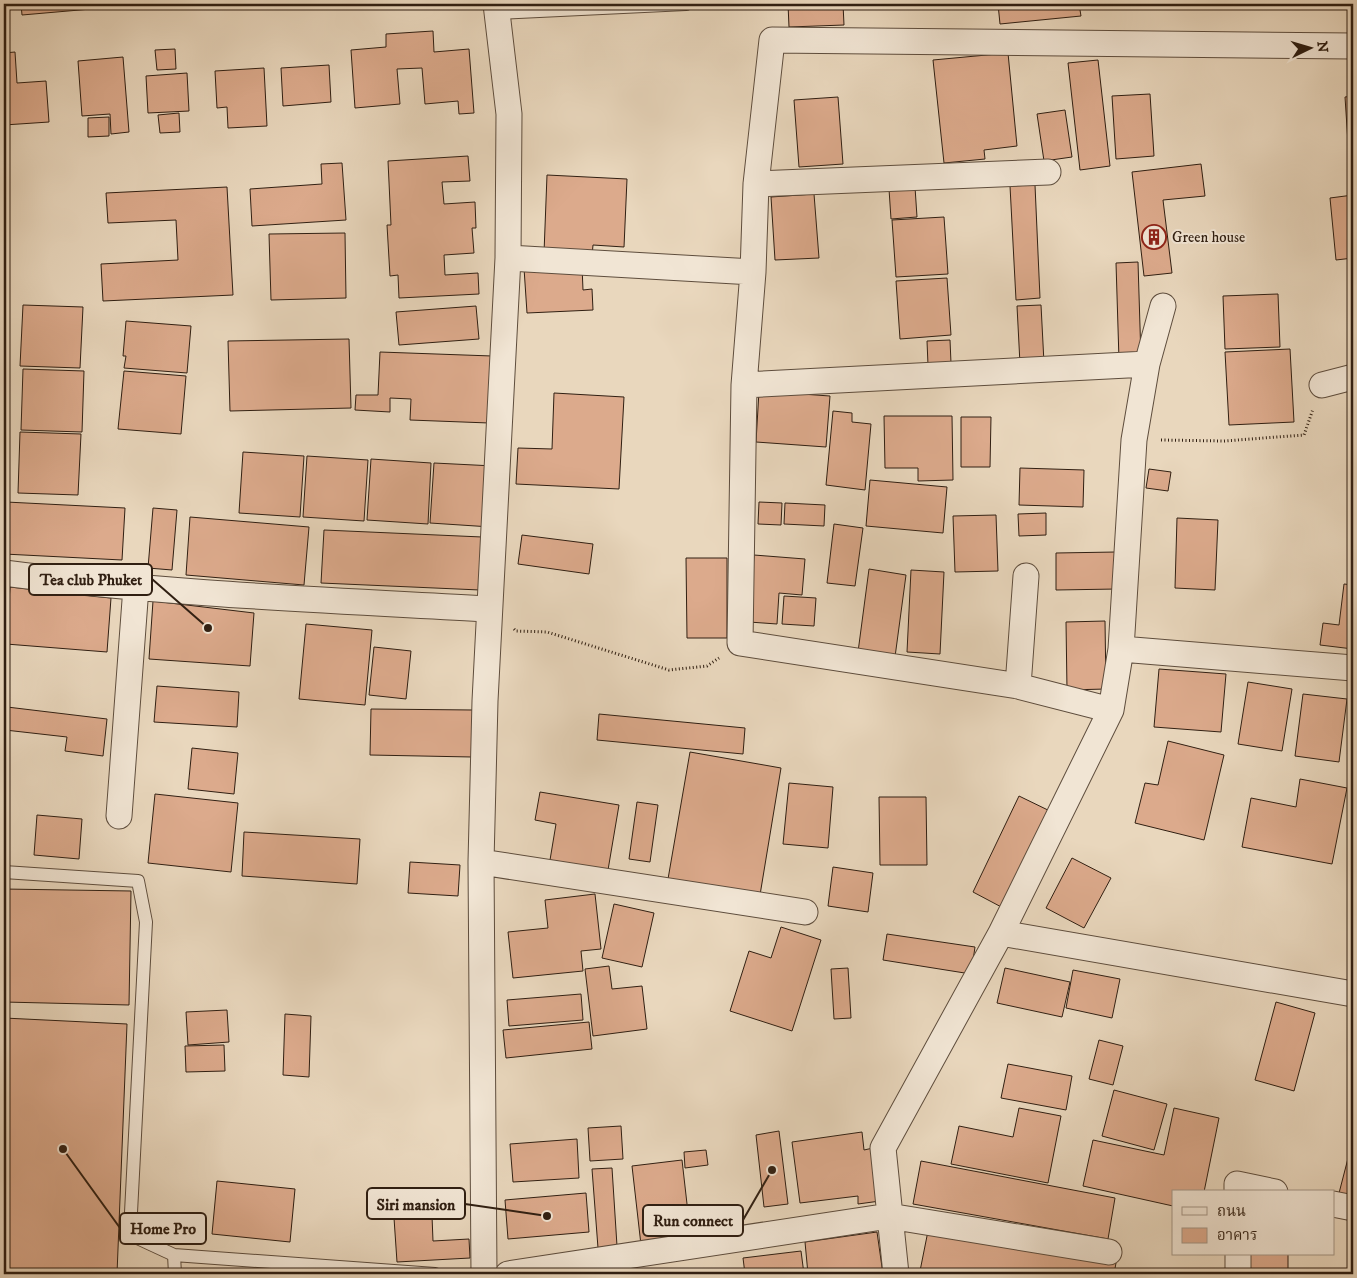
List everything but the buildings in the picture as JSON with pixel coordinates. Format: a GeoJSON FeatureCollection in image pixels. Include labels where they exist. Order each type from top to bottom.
{"type":"FeatureCollection","features":[{"type":"Feature","properties":{"kind":"street"},"geometry":{"type":"LineString","coordinates":[[484,1274],[482,862],[485,701],[508,258],[509,114],[496,8]]}},
{"type":"Feature","properties":{"kind":"street"},"geometry":{"type":"LineString","coordinates":[[1111,710],[1018,686],[740,643],[744,385],[753,272],[756,184],[772,40],[1353,46]]}},
{"type":"Feature","properties":{"kind":"street"},"geometry":{"type":"LineString","coordinates":[[756,184],[1048,172]]}},
{"type":"Feature","properties":{"kind":"street"},"geometry":{"type":"LineString","coordinates":[[508,258],[753,272]]}},
{"type":"Feature","properties":{"kind":"street"},"geometry":{"type":"LineString","coordinates":[[896,1274],[883,1148],[1001,933],[1111,710],[1121,649],[1134,440],[1147,364],[1163,306]]}},
{"type":"Feature","properties":{"kind":"street"},"geometry":{"type":"LineString","coordinates":[[744,385],[1147,364]]}},
{"type":"Feature","properties":{"kind":"street"},"geometry":{"type":"LineString","coordinates":[[1322,384],[1353,377]]}},
{"type":"Feature","properties":{"kind":"street"},"geometry":{"type":"LineString","coordinates":[[4,573],[136,587],[489,609]]}},
{"type":"Feature","properties":{"kind":"street"},"geometry":{"type":"LineString","coordinates":[[1018,686],[1026,576]]}},
{"type":"Feature","properties":{"kind":"street"},"geometry":{"type":"LineString","coordinates":[[119,816],[136,587]]}},
{"type":"Feature","properties":{"kind":"street"},"geometry":{"type":"LineString","coordinates":[[1121,649],[1353,668]]}},
{"type":"Feature","properties":{"kind":"street"},"geometry":{"type":"LineString","coordinates":[[482,862],[804,912]]}},
{"type":"Feature","properties":{"kind":"street"},"geometry":{"type":"LineString","coordinates":[[1001,933],[1353,994]]}},
{"type":"Feature","properties":{"kind":"street"},"geometry":{"type":"LineString","coordinates":[[1237,1190],[1237,1184],[1266,1190]]}},
{"type":"Feature","properties":{"kind":"street"},"geometry":{"type":"LineString","coordinates":[[1334,1204],[1353,1208]]}},
{"type":"Feature","properties":{"kind":"street"},"geometry":{"type":"LineString","coordinates":[[508,1274],[889,1216],[1109,1252]]}},
{"type":"Feature","properties":{"kind":"street"},"geometry":{"type":"LineString","coordinates":[[1238,1256],[1238,1274]]}},
{"type":"Feature","properties":{"kind":"lane"},"geometry":{"type":"LineString","coordinates":[[496,8],[686,4]]}},
{"type":"Feature","properties":{"kind":"lane"},"geometry":{"type":"LineString","coordinates":[[4,872],[138,880],[146,922],[130,1232],[133,1236],[174,1255],[436,1274]]}},
{"type":"Feature","properties":{"kind":"lane"},"geometry":{"type":"LineString","coordinates":[[174,1255],[175,1274]]}},
{"type":"Feature","properties":{"kind":"path"},"geometry":{"type":"LineString","coordinates":[[1134,440],[1224,441],[1304,435],[1322,384]]}},
{"type":"Feature","properties":{"kind":"path"},"geometry":{"type":"LineString","coordinates":[[489,609],[516,631],[547,632],[669,670],[707,666],[740,643]]}},
{"type":"Feature","properties":{"kind":"place","name":"Green house"},"geometry":{"type":"Point","coordinates":[1154,237]}},
{"type":"Feature","properties":{"kind":"place","name":"Tea club Phuket"},"geometry":{"type":"Point","coordinates":[208,628]}},
{"type":"Feature","properties":{"kind":"place","name":"Home Pro"},"geometry":{"type":"Point","coordinates":[63,1149]}},
{"type":"Feature","properties":{"kind":"place","name":"Run connect"},"geometry":{"type":"Point","coordinates":[772,1170]}},
{"type":"Feature","properties":{"kind":"place","name":"Siri mansion"},"geometry":{"type":"Point","coordinates":[547,1216]}}]}
